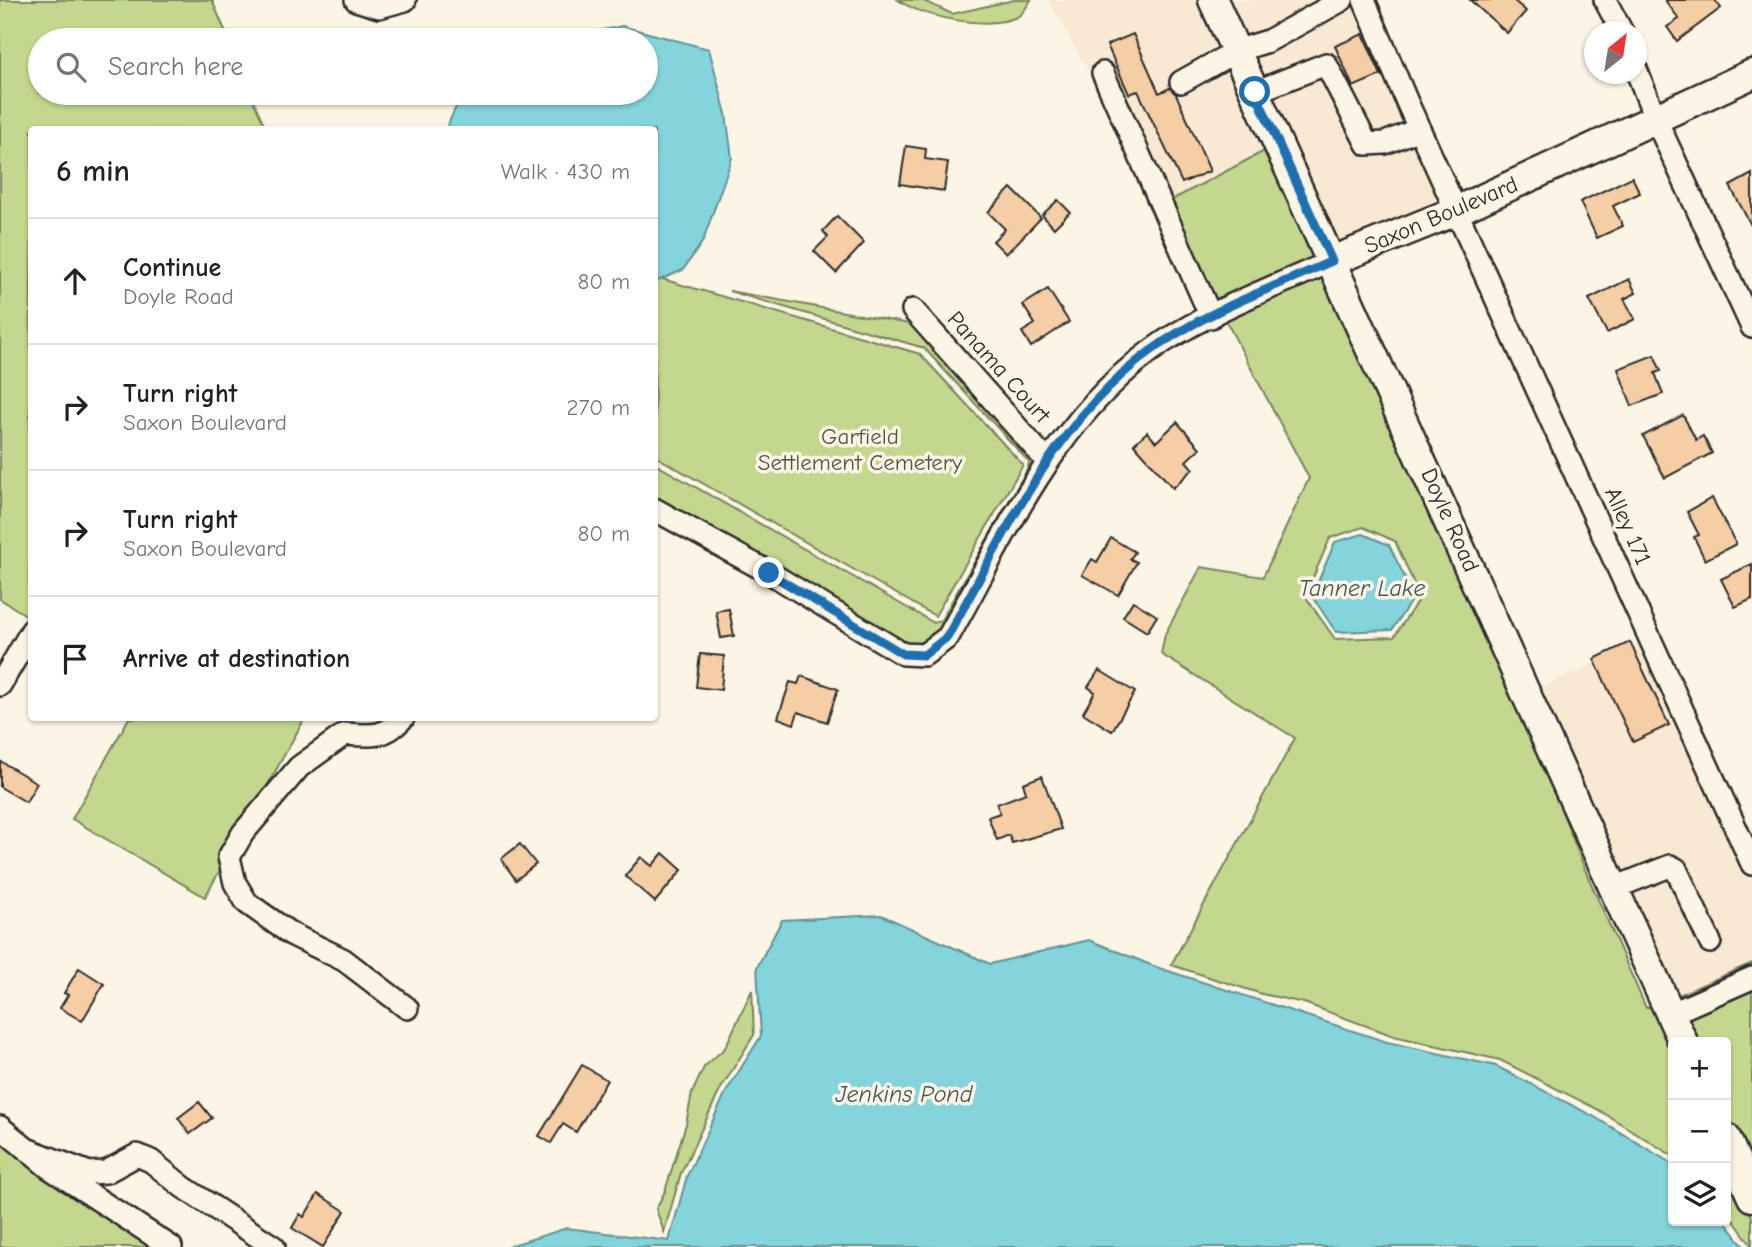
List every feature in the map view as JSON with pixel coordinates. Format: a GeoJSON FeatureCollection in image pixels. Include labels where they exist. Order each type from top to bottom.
{"type":"FeatureCollection","features":[{"type":"Feature","properties":{"kind":"main road","name":"Doyle Road"},"geometry":{"type":"LineString","coordinates":[[1213,0],[1681,1037]]}},
{"type":"Feature","properties":{"kind":"main road","name":"Saxon Boulevard"},"geometry":{"type":"LineString","coordinates":[[1332,261],[1456,211],[1752,74]]}},
{"type":"Feature","properties":{"kind":"main road"},"geometry":{"type":"LineString","coordinates":[[1731,1149],[1752,1197]]}},
{"type":"Feature","properties":{"kind":"street"},"geometry":{"type":"LineString","coordinates":[[356,0],[379,7],[405,0]]}},
{"type":"Feature","properties":{"kind":"street"},"geometry":{"type":"LineString","coordinates":[[1181,82],[1236,51],[1268,41],[1342,0]]}},
{"type":"Feature","properties":{"kind":"street","name":"Alley 171"},"geometry":{"type":"LineString","coordinates":[[1364,0],[1419,129],[1752,864]]}},
{"type":"Feature","properties":{"kind":"street"},"geometry":{"type":"LineString","coordinates":[[1605,0],[1616,21]]}},
{"type":"Feature","properties":{"kind":"street"},"geometry":{"type":"LineString","coordinates":[[1255,92],[1326,64],[1367,144],[1385,143],[1419,129]]}},
{"type":"Feature","properties":{"kind":"street"},"geometry":{"type":"LineString","coordinates":[[1103,73],[1211,317]]}},
{"type":"Feature","properties":{"kind":"street"},"geometry":{"type":"LineString","coordinates":[[1642,84],[1752,327]]}},
{"type":"Feature","properties":{"kind":"street","name":"Saxon Boulevard"},"geometry":{"type":"LineString","coordinates":[[658,511],[769,573],[903,654],[924,655],[947,637],[1046,460],[1083,413],[1124,374],[1165,341],[1332,261]]}},
{"type":"Feature","properties":{"kind":"street","name":"Panama Court"},"geometry":{"type":"LineString","coordinates":[[913,310],[1046,460]]}},
{"type":"Feature","properties":{"kind":"street"},"geometry":{"type":"LineString","coordinates":[[0,685],[28,637]]}},
{"type":"Feature","properties":{"kind":"street"},"geometry":{"type":"LineString","coordinates":[[400,721],[391,731],[368,735],[345,734],[299,767],[243,833],[229,857],[235,883],[247,903],[292,934],[344,960],[407,1008]]}},
{"type":"Feature","properties":{"kind":"street"},"geometry":{"type":"LineString","coordinates":[[1614,888],[1670,866],[1676,869],[1710,942]]}},
{"type":"Feature","properties":{"kind":"street"},"geometry":{"type":"LineString","coordinates":[[1670,1014],[1752,978]]}},
{"type":"Feature","properties":{"kind":"street"},"geometry":{"type":"LineString","coordinates":[[0,1127],[48,1167],[171,1247]]}},
{"type":"Feature","properties":{"kind":"street"},"geometry":{"type":"LineString","coordinates":[[29,1150],[89,1173],[106,1172],[137,1156],[151,1161],[183,1187],[274,1247]]}},
{"type":"Feature","properties":{"kind":"shaded area"},"geometry":{"type":"Polygon","coordinates":[[[1048,0],[1204,0],[1272,147],[1164,204],[1048,0]]]}},
{"type":"Feature","properties":{"kind":"shaded area"},"geometry":{"type":"Polygon","coordinates":[[[1223,0],[1373,0],[1465,198],[1336,250],[1223,0]]]}},
{"type":"Feature","properties":{"kind":"shaded area"},"geometry":{"type":"Polygon","coordinates":[[[1646,641],[1752,849],[1752,963],[1672,998],[1534,690],[1646,641]]]}},
{"type":"Feature","properties":{"kind":"green space"},"geometry":{"type":"Polygon","coordinates":[[[0,0],[212,0],[224,28],[28,28],[28,105],[255,105],[265,126],[28,126],[28,616],[0,599],[0,0]]]}},
{"type":"Feature","properties":{"kind":"green space"},"geometry":{"type":"Polygon","coordinates":[[[898,0],[922,0],[952,14],[1014,0],[1031,0],[1017,17],[1004,21],[973,22],[939,17],[898,0]]]}},
{"type":"Feature","properties":{"kind":"green space"},"geometry":{"type":"Polygon","coordinates":[[[1272,147],[1322,257],[1218,306],[1164,204],[1272,147]]]}},
{"type":"Feature","properties":{"kind":"green space"},"geometry":{"type":"Polygon","coordinates":[[[1328,271],[1505,666],[1586,872],[1646,1008],[1657,1004],[1671,1037],[1668,1037],[1668,1153],[1597,1109],[1500,1060],[1394,1036],[1304,1003],[1262,994],[1171,965],[1295,738],[1161,654],[1165,634],[1201,567],[1263,577],[1309,478],[1225,319],[1328,271]],[[1363,527],[1330,538],[1305,596],[1335,639],[1394,637],[1420,597],[1395,541],[1363,527]]]}},
{"type":"Feature","properties":{"kind":"green space","name":"Garfield Settlement Cemetery"},"geometry":{"type":"Polygon","coordinates":[[[662,279],[920,354],[1023,465],[935,616],[658,458],[658,280],[662,279]]]}},
{"type":"Feature","properties":{"kind":"green space"},"geometry":{"type":"Polygon","coordinates":[[[729,291],[915,325],[1036,461],[942,631],[922,647],[906,646],[658,501],[658,466],[934,623],[941,620],[1029,462],[924,348],[729,291]]]}},
{"type":"Feature","properties":{"kind":"green space"},"geometry":{"type":"Polygon","coordinates":[[[127,721],[303,721],[205,897],[72,819],[127,721]]]}},
{"type":"Feature","properties":{"kind":"green space"},"geometry":{"type":"Polygon","coordinates":[[[1752,963],[1752,1177],[1731,1129],[1731,1037],[1690,1037],[1672,998],[1752,963]]]}},
{"type":"Feature","properties":{"kind":"green space"},"geometry":{"type":"Polygon","coordinates":[[[752,990],[754,1035],[720,1090],[681,1173],[664,1232],[656,1209],[665,1191],[686,1124],[692,1093],[704,1067],[725,1048],[752,990]]]}},
{"type":"Feature","properties":{"kind":"green space"},"geometry":{"type":"Polygon","coordinates":[[[0,1137],[155,1247],[0,1247],[0,1137]]]}},
{"type":"Feature","properties":{"kind":"green space"},"geometry":{"type":"Polygon","coordinates":[[[1731,1169],[1752,1217],[1752,1246],[1731,1217],[1731,1169]]]}},
{"type":"Feature","properties":{"kind":"water"},"geometry":{"type":"Polygon","coordinates":[[[658,36],[709,49],[726,114],[732,158],[703,241],[683,270],[658,281],[658,126],[447,126],[457,105],[658,105],[658,36]]]}},
{"type":"Feature","properties":{"kind":"water","name":"Tanner Lake"},"geometry":{"type":"Polygon","coordinates":[[[1363,534],[1389,545],[1414,596],[1392,630],[1336,632],[1312,596],[1335,542],[1363,534]]]}},
{"type":"Feature","properties":{"kind":"water","name":"Jenkins Pond"},"geometry":{"type":"Polygon","coordinates":[[[881,915],[990,964],[1089,940],[1156,967],[1387,1042],[1496,1066],[1593,1116],[1668,1161],[1668,1226],[1729,1226],[1744,1247],[506,1247],[567,1228],[669,1241],[687,1176],[726,1092],[761,1036],[757,967],[782,920],[881,915]]]}},
{"type":"Feature","properties":{"kind":"building"},"geometry":{"type":"Polygon","coordinates":[[[1470,0],[1513,0],[1526,11],[1507,33],[1470,0]]]}},
{"type":"Feature","properties":{"kind":"building"},"geometry":{"type":"Polygon","coordinates":[[[1665,0],[1715,0],[1721,8],[1677,41],[1667,27],[1679,19],[1665,0]]]}},
{"type":"Feature","properties":{"kind":"building"},"geometry":{"type":"Polygon","coordinates":[[[1133,34],[1159,93],[1170,88],[1176,94],[1210,171],[1182,183],[1138,91],[1129,94],[1107,45],[1133,34]]]}},
{"type":"Feature","properties":{"kind":"building"},"geometry":{"type":"Polygon","coordinates":[[[1363,34],[1381,75],[1353,87],[1335,46],[1363,34]]]}},
{"type":"Feature","properties":{"kind":"building"},"geometry":{"type":"Polygon","coordinates":[[[906,146],[926,149],[925,159],[948,162],[944,191],[900,184],[906,146]]]}},
{"type":"Feature","properties":{"kind":"building"},"geometry":{"type":"Polygon","coordinates":[[[1752,174],[1752,227],[1730,186],[1752,174]]]}},
{"type":"Feature","properties":{"kind":"building"},"geometry":{"type":"Polygon","coordinates":[[[1632,177],[1640,193],[1613,206],[1623,226],[1597,238],[1580,202],[1632,177]]]}},
{"type":"Feature","properties":{"kind":"building"},"geometry":{"type":"Polygon","coordinates":[[[1011,188],[1041,218],[1006,254],[993,241],[1005,229],[988,212],[1011,188]]]}},
{"type":"Feature","properties":{"kind":"building"},"geometry":{"type":"Polygon","coordinates":[[[1058,200],[1070,212],[1054,228],[1042,215],[1058,200]]]}},
{"type":"Feature","properties":{"kind":"building"},"geometry":{"type":"Polygon","coordinates":[[[837,216],[864,243],[836,273],[814,251],[828,237],[823,231],[837,216]]]}},
{"type":"Feature","properties":{"kind":"building"},"geometry":{"type":"Polygon","coordinates":[[[1629,279],[1636,293],[1624,299],[1635,319],[1607,333],[1589,299],[1629,279]]]}},
{"type":"Feature","properties":{"kind":"building"},"geometry":{"type":"Polygon","coordinates":[[[1048,289],[1069,322],[1031,347],[1022,332],[1035,324],[1023,305],[1048,289]]]}},
{"type":"Feature","properties":{"kind":"building"},"geometry":{"type":"Polygon","coordinates":[[[1654,355],[1661,371],[1655,373],[1663,394],[1632,406],[1618,369],[1654,355]]]}},
{"type":"Feature","properties":{"kind":"building"},"geometry":{"type":"Polygon","coordinates":[[[1683,415],[1696,440],[1703,436],[1712,453],[1665,478],[1643,436],[1683,415]]]}},
{"type":"Feature","properties":{"kind":"building"},"geometry":{"type":"Polygon","coordinates":[[[1177,422],[1200,448],[1186,461],[1193,469],[1173,488],[1134,444],[1147,432],[1156,442],[1177,422]]]}},
{"type":"Feature","properties":{"kind":"building"},"geometry":{"type":"Polygon","coordinates":[[[1712,498],[1736,544],[1705,560],[1694,537],[1699,535],[1687,512],[1712,498]]]}},
{"type":"Feature","properties":{"kind":"building"},"geometry":{"type":"Polygon","coordinates":[[[1111,538],[1135,552],[1130,559],[1137,562],[1118,595],[1082,575],[1092,559],[1097,562],[1111,538]]]}},
{"type":"Feature","properties":{"kind":"building"},"geometry":{"type":"Polygon","coordinates":[[[1752,564],[1752,599],[1735,607],[1721,579],[1752,564]]]}},
{"type":"Feature","properties":{"kind":"building"},"geometry":{"type":"Polygon","coordinates":[[[1133,601],[1157,616],[1147,632],[1123,617],[1133,601]]]}},
{"type":"Feature","properties":{"kind":"building"},"geometry":{"type":"Polygon","coordinates":[[[729,609],[734,636],[721,638],[716,611],[729,609]]]}},
{"type":"Feature","properties":{"kind":"building"},"geometry":{"type":"Polygon","coordinates":[[[1630,642],[1669,725],[1633,742],[1594,659],[1630,642]]]}},
{"type":"Feature","properties":{"kind":"building"},"geometry":{"type":"Polygon","coordinates":[[[700,654],[724,656],[721,690],[696,687],[700,654]]]}},
{"type":"Feature","properties":{"kind":"building"},"geometry":{"type":"Polygon","coordinates":[[[1099,670],[1135,692],[1112,731],[1083,713],[1095,692],[1088,687],[1099,670]]]}},
{"type":"Feature","properties":{"kind":"building"},"geometry":{"type":"Polygon","coordinates":[[[801,676],[838,689],[827,722],[798,712],[794,724],[778,718],[790,682],[798,684],[801,676]]]}},
{"type":"Feature","properties":{"kind":"building"},"geometry":{"type":"Polygon","coordinates":[[[0,761],[37,783],[26,802],[0,787],[0,761]]]}},
{"type":"Feature","properties":{"kind":"building"},"geometry":{"type":"Polygon","coordinates":[[[1042,776],[1061,829],[1012,843],[1009,835],[997,840],[988,817],[1000,813],[997,804],[1026,793],[1023,783],[1042,776]]]}},
{"type":"Feature","properties":{"kind":"building"},"geometry":{"type":"Polygon","coordinates":[[[520,844],[536,864],[516,880],[501,859],[520,844]]]}},
{"type":"Feature","properties":{"kind":"building"},"geometry":{"type":"Polygon","coordinates":[[[663,853],[682,870],[655,902],[625,876],[641,857],[652,866],[663,853]]]}},
{"type":"Feature","properties":{"kind":"building"},"geometry":{"type":"Polygon","coordinates":[[[79,968],[104,984],[82,1021],[60,1008],[68,995],[64,993],[79,968]]]}},
{"type":"Feature","properties":{"kind":"building"},"geometry":{"type":"Polygon","coordinates":[[[582,1065],[607,1080],[576,1132],[563,1124],[551,1143],[539,1136],[582,1065]]]}},
{"type":"Feature","properties":{"kind":"building"},"geometry":{"type":"Polygon","coordinates":[[[199,1102],[212,1118],[190,1134],[178,1118],[199,1102]]]}},
{"type":"Feature","properties":{"kind":"building"},"geometry":{"type":"Polygon","coordinates":[[[318,1194],[345,1211],[323,1247],[292,1228],[300,1214],[304,1217],[318,1194]]]}},
{"type":"Feature","properties":{"kind":"route"},"geometry":{"type":"LineString","coordinates":[[769,573],[903,654],[924,655],[947,637],[1046,460],[1083,413],[1124,374],[1165,341],[1332,261],[1255,92]]}}]}
